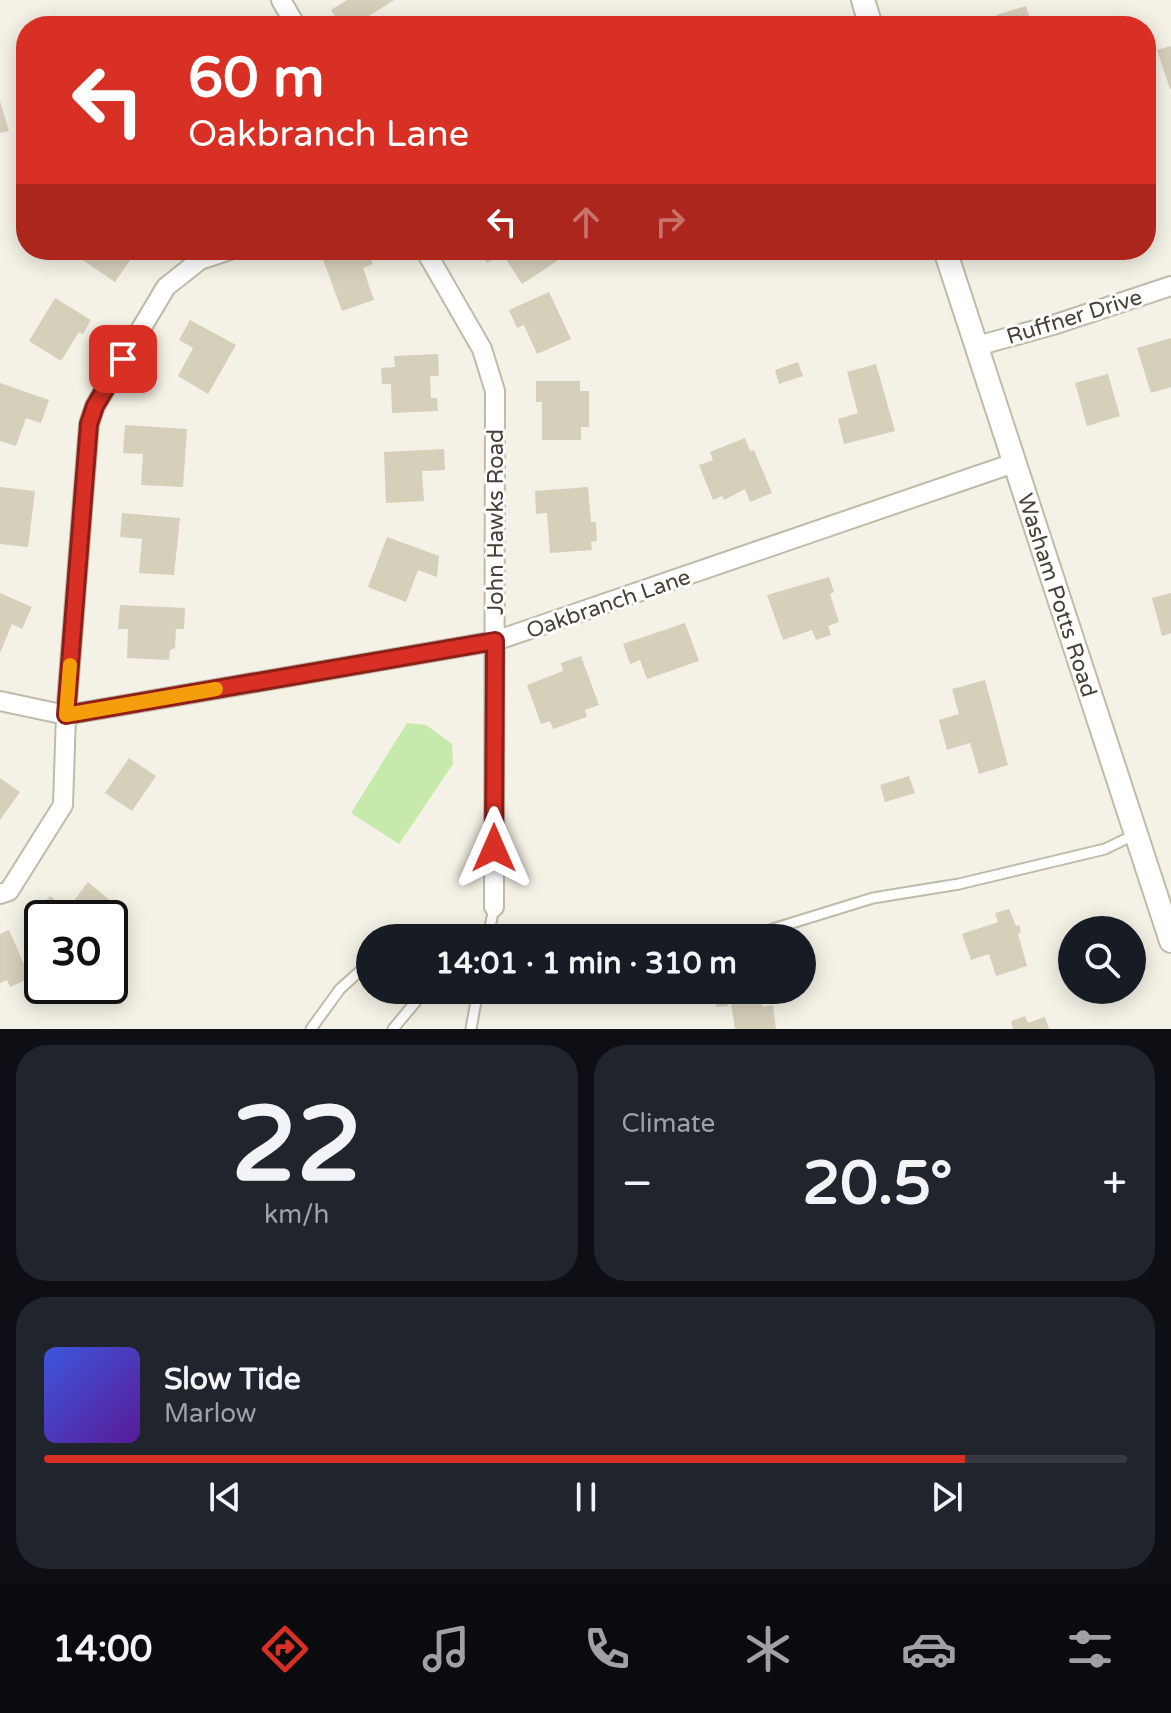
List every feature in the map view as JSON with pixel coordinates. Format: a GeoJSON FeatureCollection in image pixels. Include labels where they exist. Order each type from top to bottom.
{"type":"FeatureCollection","features":[{"type":"Feature","properties":{"kind":"street"},"geometry":{"type":"LineString","coordinates":[[0,894],[9,891],[63,805],[66,715],[89,424],[95,406],[166,287],[200,260]]}},
{"type":"Feature","properties":{"kind":"street","name":"John Hawks Road"},"geometry":{"type":"LineString","coordinates":[[431,260],[482,349],[495,391],[494,907]]}},
{"type":"Feature","properties":{"kind":"street","name":"Washam Potts Road"},"geometry":{"type":"LineString","coordinates":[[948,260],[1171,941]]}},
{"type":"Feature","properties":{"kind":"street","name":"Ruffner Drive"},"geometry":{"type":"LineString","coordinates":[[977,346],[1171,286]]}},
{"type":"Feature","properties":{"kind":"street","name":"Oakbranch Lane"},"geometry":{"type":"LineString","coordinates":[[0,701],[66,715],[495,641],[1014,463]]}},
{"type":"Feature","properties":{"kind":"lane"},"geometry":{"type":"LineString","coordinates":[[789,924],[873,898],[936,889],[1105,849],[1137,833]]}},
{"type":"Feature","properties":{"kind":"lane"},"geometry":{"type":"LineString","coordinates":[[491,924],[494,907]]}},
{"type":"Feature","properties":{"kind":"lane"},"geometry":{"type":"LineString","coordinates":[[311,1029],[340,989],[356,975]]}},
{"type":"Feature","properties":{"kind":"lane"},"geometry":{"type":"LineString","coordinates":[[393,1029],[414,1004]]}},
{"type":"Feature","properties":{"kind":"lane"},"geometry":{"type":"LineString","coordinates":[[471,1029],[476,1004]]}},
{"type":"Feature","properties":{"kind":"green space"},"geometry":{"type":"Polygon","coordinates":[[[407,723],[426,725],[452,744],[453,764],[399,844],[351,813],[407,723]]]}},
{"type":"Feature","properties":{"kind":"building"},"geometry":{"type":"Polygon","coordinates":[[[347,0],[394,0],[369,16],[335,16],[331,10],[347,0]]]}},
{"type":"Feature","properties":{"kind":"building"},"geometry":{"type":"Polygon","coordinates":[[[1026,6],[1029,16],[996,16],[1026,6]]]}},
{"type":"Feature","properties":{"kind":"building"},"geometry":{"type":"Polygon","coordinates":[[[1171,46],[1171,89],[1170,89],[1157,50],[1171,46]]]}},
{"type":"Feature","properties":{"kind":"building"},"geometry":{"type":"Polygon","coordinates":[[[0,101],[9,131],[0,133],[0,101]]]}},
{"type":"Feature","properties":{"kind":"building"},"geometry":{"type":"Polygon","coordinates":[[[82,260],[130,260],[115,282],[82,260]]]}},
{"type":"Feature","properties":{"kind":"building"},"geometry":{"type":"Polygon","coordinates":[[[323,260],[371,260],[373,264],[363,268],[374,300],[342,311],[323,260]]]}},
{"type":"Feature","properties":{"kind":"building"},"geometry":{"type":"Polygon","coordinates":[[[507,260],[556,260],[557,261],[522,284],[507,260]]]}},
{"type":"Feature","properties":{"kind":"building"},"geometry":{"type":"Polygon","coordinates":[[[549,292],[571,339],[537,354],[524,325],[517,328],[509,310],[549,292]]]}},
{"type":"Feature","properties":{"kind":"building"},"geometry":{"type":"Polygon","coordinates":[[[55,298],[91,320],[83,334],[79,332],[61,361],[29,341],[55,298]]]}},
{"type":"Feature","properties":{"kind":"building"},"geometry":{"type":"Polygon","coordinates":[[[190,320],[236,345],[208,394],[178,376],[193,348],[179,340],[190,320]]]}},
{"type":"Feature","properties":{"kind":"building"},"geometry":{"type":"Polygon","coordinates":[[[1171,338],[1171,387],[1151,393],[1137,348],[1171,338]]]}},
{"type":"Feature","properties":{"kind":"building"},"geometry":{"type":"Polygon","coordinates":[[[438,354],[439,376],[430,376],[431,398],[437,398],[438,411],[392,413],[391,384],[382,384],[381,368],[395,367],[394,356],[438,354]]]}},
{"type":"Feature","properties":{"kind":"building"},"geometry":{"type":"Polygon","coordinates":[[[798,362],[803,376],[779,384],[775,370],[798,362]]]}},
{"type":"Feature","properties":{"kind":"building"},"geometry":{"type":"Polygon","coordinates":[[[876,364],[895,431],[844,444],[838,419],[858,413],[847,372],[876,364]]]}},
{"type":"Feature","properties":{"kind":"building"},"geometry":{"type":"Polygon","coordinates":[[[1108,374],[1120,416],[1087,426],[1075,383],[1108,374]]]}},
{"type":"Feature","properties":{"kind":"building"},"geometry":{"type":"Polygon","coordinates":[[[536,381],[580,381],[580,391],[589,391],[589,427],[581,427],[581,440],[542,440],[542,402],[536,402],[536,381]]]}},
{"type":"Feature","properties":{"kind":"building"},"geometry":{"type":"Polygon","coordinates":[[[0,383],[49,400],[41,423],[26,418],[16,446],[0,441],[0,383]]]}},
{"type":"Feature","properties":{"kind":"building"},"geometry":{"type":"Polygon","coordinates":[[[125,425],[187,429],[183,487],[141,485],[143,454],[123,453],[125,425]]]}},
{"type":"Feature","properties":{"kind":"building"},"geometry":{"type":"Polygon","coordinates":[[[745,438],[750,451],[754,450],[772,493],[750,502],[745,489],[724,500],[722,496],[713,500],[699,465],[713,460],[710,452],[745,438]]]}},
{"type":"Feature","properties":{"kind":"building"},"geometry":{"type":"Polygon","coordinates":[[[444,449],[445,470],[422,471],[424,501],[386,503],[384,452],[444,449]]]}},
{"type":"Feature","properties":{"kind":"building"},"geometry":{"type":"Polygon","coordinates":[[[0,487],[35,491],[28,547],[0,544],[0,487]]]}},
{"type":"Feature","properties":{"kind":"building"},"geometry":{"type":"Polygon","coordinates":[[[588,487],[591,522],[596,522],[597,541],[591,542],[592,550],[550,553],[547,513],[536,514],[535,491],[588,487]]]}},
{"type":"Feature","properties":{"kind":"building"},"geometry":{"type":"Polygon","coordinates":[[[122,513],[180,518],[174,575],[139,573],[142,539],[120,537],[122,513]]]}},
{"type":"Feature","properties":{"kind":"building"},"geometry":{"type":"Polygon","coordinates":[[[387,537],[439,556],[437,577],[418,570],[406,602],[368,587],[387,537]]]}},
{"type":"Feature","properties":{"kind":"building"},"geometry":{"type":"Polygon","coordinates":[[[829,577],[834,592],[830,594],[839,622],[828,626],[831,635],[816,640],[812,630],[783,640],[767,595],[829,577]]]}},
{"type":"Feature","properties":{"kind":"building"},"geometry":{"type":"Polygon","coordinates":[[[0,593],[32,607],[22,629],[12,624],[0,653],[0,593]]]}},
{"type":"Feature","properties":{"kind":"building"},"geometry":{"type":"Polygon","coordinates":[[[1171,593],[1171,633],[1162,636],[1152,598],[1171,593]]]}},
{"type":"Feature","properties":{"kind":"building"},"geometry":{"type":"Polygon","coordinates":[[[120,605],[185,608],[184,629],[176,629],[175,648],[170,650],[169,660],[127,658],[128,629],[118,629],[120,605]]]}},
{"type":"Feature","properties":{"kind":"building"},"geometry":{"type":"Polygon","coordinates":[[[685,623],[699,661],[647,679],[640,660],[630,664],[623,644],[685,623]]]}},
{"type":"Feature","properties":{"kind":"building"},"geometry":{"type":"Polygon","coordinates":[[[581,656],[599,705],[585,710],[587,717],[553,729],[550,721],[541,724],[527,685],[563,671],[561,663],[581,656]]]}},
{"type":"Feature","properties":{"kind":"building"},"geometry":{"type":"Polygon","coordinates":[[[985,680],[1008,765],[979,774],[970,743],[947,750],[939,720],[959,714],[952,689],[985,680]]]}},
{"type":"Feature","properties":{"kind":"building"},"geometry":{"type":"Polygon","coordinates":[[[129,758],[156,776],[132,811],[105,793],[129,758]]]}},
{"type":"Feature","properties":{"kind":"building"},"geometry":{"type":"Polygon","coordinates":[[[909,776],[915,793],[885,802],[880,785],[909,776]]]}},
{"type":"Feature","properties":{"kind":"building"},"geometry":{"type":"Polygon","coordinates":[[[0,778],[20,792],[0,820],[0,778]]]}},
{"type":"Feature","properties":{"kind":"building"},"geometry":{"type":"Polygon","coordinates":[[[88,882],[109,900],[74,900],[88,882]]]}},
{"type":"Feature","properties":{"kind":"building"},"geometry":{"type":"Polygon","coordinates":[[[1009,909],[1016,926],[1019,925],[1021,932],[1018,934],[1027,966],[996,976],[989,954],[971,960],[962,934],[998,922],[995,913],[1009,909]]]}},
{"type":"Feature","properties":{"kind":"building"},"geometry":{"type":"Polygon","coordinates":[[[9,930],[24,964],[24,981],[10,987],[7,980],[0,983],[0,934],[9,930]]]}},
{"type":"Feature","properties":{"kind":"building"},"geometry":{"type":"Polygon","coordinates":[[[731,1004],[773,1005],[776,1029],[735,1029],[731,1004]]]}},
{"type":"Feature","properties":{"kind":"building"},"geometry":{"type":"Polygon","coordinates":[[[1025,1016],[1028,1023],[1045,1017],[1049,1029],[1013,1029],[1011,1021],[1025,1016]]]}},
{"type":"Feature","properties":{"kind":"slow traffic"},"geometry":{"type":"LineString","coordinates":[[70,665],[66,715],[216,689]]}},
{"type":"Feature","properties":{"kind":"route"},"geometry":{"type":"LineString","coordinates":[[123,359],[95,406],[89,424],[66,715],[495,641],[494,848]]}}]}
